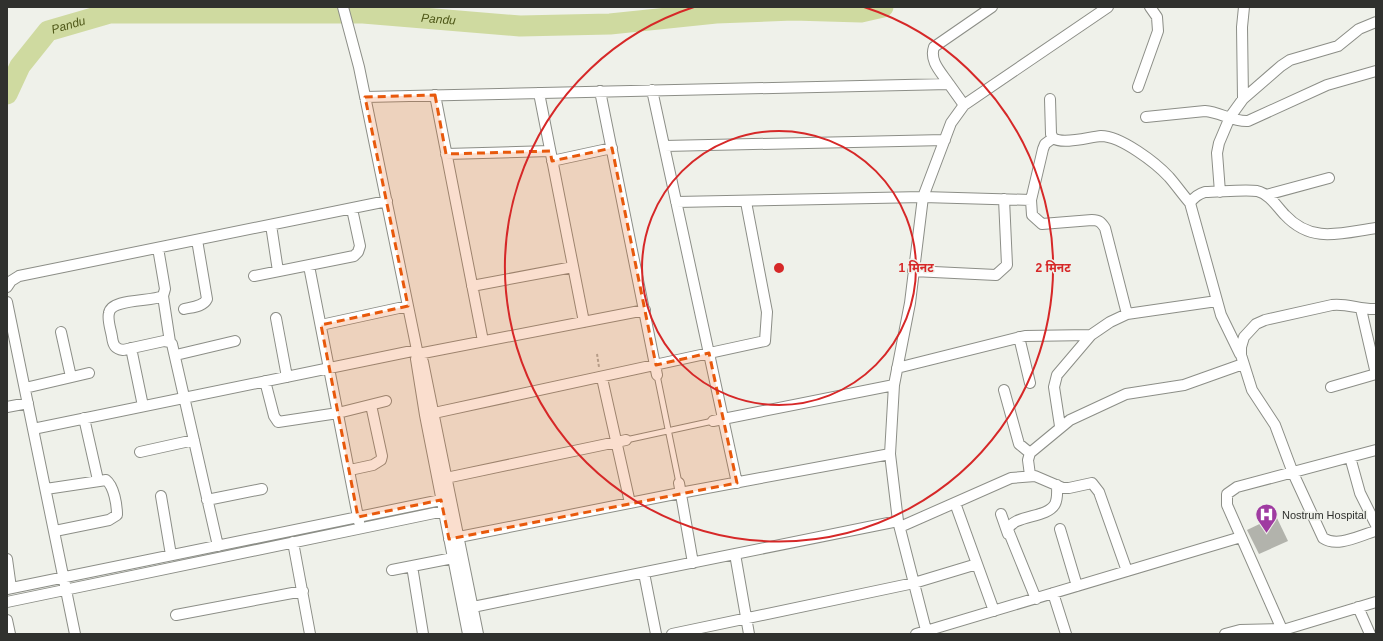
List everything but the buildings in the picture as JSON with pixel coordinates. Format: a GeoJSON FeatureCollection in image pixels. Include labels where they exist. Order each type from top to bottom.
{"type":"FeatureCollection","features":[{"type":"Feature","properties":{"kind":"street"},"geometry":{"type":"LineString","coordinates":[[343,7],[359,67],[387,202],[417,352],[415,361],[446,478],[445,505],[460,536],[468,608],[468,634]]}},
{"type":"Feature","properties":{"kind":"street"},"geometry":{"type":"LineString","coordinates":[[964,105],[933,61],[932,54],[934,47],[992,7]]}},
{"type":"Feature","properties":{"kind":"street"},"geometry":{"type":"LineString","coordinates":[[927,633],[899,524],[890,454],[894,385],[910,303],[923,197],[951,123],[964,105],[1108,7]]}},
{"type":"Feature","properties":{"kind":"street"},"geometry":{"type":"LineString","coordinates":[[1138,87],[1158,30],[1156,16],[1150,7]]}},
{"type":"Feature","properties":{"kind":"street"},"geometry":{"type":"LineString","coordinates":[[1244,7],[1242,27],[1244,99]]}},
{"type":"Feature","properties":{"kind":"street"},"geometry":{"type":"LineString","coordinates":[[1220,192],[1217,153],[1219,143],[1230,117],[1244,99],[1281,66],[1290,60],[1338,46],[1359,29],[1376,22]]}},
{"type":"Feature","properties":{"kind":"street"},"geometry":{"type":"LineString","coordinates":[[1146,117],[1201,111],[1212,112],[1242,121],[1248,121],[1326,85],[1376,71]]}},
{"type":"Feature","properties":{"kind":"street"},"geometry":{"type":"LineString","coordinates":[[365,96],[949,84]]}},
{"type":"Feature","properties":{"kind":"street"},"geometry":{"type":"LineString","coordinates":[[652,90],[709,353],[718,420],[737,483]]}},
{"type":"Feature","properties":{"kind":"street"},"geometry":{"type":"LineString","coordinates":[[600,91],[656,370]]}},
{"type":"Feature","properties":{"kind":"street"},"geometry":{"type":"LineString","coordinates":[[539,93],[584,322]]}},
{"type":"Feature","properties":{"kind":"street"},"geometry":{"type":"LineString","coordinates":[[435,95],[483,341]]}},
{"type":"Feature","properties":{"kind":"street"},"geometry":{"type":"LineString","coordinates":[[1050,99],[1051,134],[1053,138],[1060,141],[1102,136],[1119,141],[1157,166],[1169,177],[1190,203],[1217,301],[1226,326],[1242,359],[1252,390],[1275,425],[1293,473],[1323,538],[1330,542],[1339,542],[1376,531]]}},
{"type":"Feature","properties":{"kind":"street"},"geometry":{"type":"LineString","coordinates":[[1053,138],[1045,144],[1043,149],[1031,200],[1032,215],[1042,224],[1092,220],[1098,220],[1102,223],[1105,228],[1127,314]]}},
{"type":"Feature","properties":{"kind":"street"},"geometry":{"type":"LineString","coordinates":[[664,146],[945,140]]}},
{"type":"Feature","properties":{"kind":"street"},"geometry":{"type":"LineString","coordinates":[[446,154],[551,156],[612,148]]}},
{"type":"Feature","properties":{"kind":"street"},"geometry":{"type":"LineString","coordinates":[[1266,195],[1329,178]]}},
{"type":"Feature","properties":{"kind":"street"},"geometry":{"type":"LineString","coordinates":[[1190,203],[1198,194],[1205,192],[1257,191],[1266,195],[1296,226],[1305,231],[1330,234],[1376,228]]}},
{"type":"Feature","properties":{"kind":"street"},"geometry":{"type":"LineString","coordinates":[[676,202],[746,202],[923,197],[1031,200]]}},
{"type":"Feature","properties":{"kind":"street"},"geometry":{"type":"LineString","coordinates":[[914,271],[996,275],[1007,265],[1004,199]]}},
{"type":"Feature","properties":{"kind":"street"},"geometry":{"type":"LineString","coordinates":[[7,287],[11,281],[19,276],[387,202]]}},
{"type":"Feature","properties":{"kind":"street"},"geometry":{"type":"LineString","coordinates":[[429,414],[602,378],[656,370],[709,353],[765,341],[767,312],[746,202]]}},
{"type":"Feature","properties":{"kind":"street"},"geometry":{"type":"LineString","coordinates":[[254,276],[349,259],[358,252],[360,246],[352,209]]}},
{"type":"Feature","properties":{"kind":"street"},"geometry":{"type":"LineString","coordinates":[[271,225],[278,271]]}},
{"type":"Feature","properties":{"kind":"street"},"geometry":{"type":"LineString","coordinates":[[184,309],[205,304],[208,299],[197,240]]}},
{"type":"Feature","properties":{"kind":"street"},"geometry":{"type":"LineString","coordinates":[[158,248],[165,288],[163,296],[170,342],[176,355],[184,398],[218,546]]}},
{"type":"Feature","properties":{"kind":"street"},"geometry":{"type":"LineString","coordinates":[[309,266],[361,528]]}},
{"type":"Feature","properties":{"kind":"street"},"geometry":{"type":"LineString","coordinates":[[472,286],[573,267]]}},
{"type":"Feature","properties":{"kind":"street"},"geometry":{"type":"LineString","coordinates":[[163,296],[118,304],[110,309],[108,314],[112,342],[118,349],[131,348],[164,341],[170,342]]}},
{"type":"Feature","properties":{"kind":"street"},"geometry":{"type":"LineString","coordinates":[[1060,426],[1054,387],[1057,375],[1091,334],[1110,322],[1127,314],[1217,301]]}},
{"type":"Feature","properties":{"kind":"street"},"geometry":{"type":"LineString","coordinates":[[7,302],[75,634]]}},
{"type":"Feature","properties":{"kind":"street"},"geometry":{"type":"LineString","coordinates":[[1242,359],[1241,347],[1244,337],[1256,324],[1264,320],[1339,304],[1361,309],[1376,309]]}},
{"type":"Feature","properties":{"kind":"street"},"geometry":{"type":"LineString","coordinates":[[321,325],[408,306]]}},
{"type":"Feature","properties":{"kind":"street"},"geometry":{"type":"LineString","coordinates":[[1331,387],[1376,374],[1361,309]]}},
{"type":"Feature","properties":{"kind":"street"},"geometry":{"type":"LineString","coordinates":[[33,429],[329,368],[483,341],[645,310]]}},
{"type":"Feature","properties":{"kind":"street"},"geometry":{"type":"LineString","coordinates":[[276,318],[287,377]]}},
{"type":"Feature","properties":{"kind":"street"},"geometry":{"type":"LineString","coordinates":[[61,332],[71,377]]}},
{"type":"Feature","properties":{"kind":"street"},"geometry":{"type":"LineString","coordinates":[[897,368],[1019,337],[1041,334],[1091,334]]}},
{"type":"Feature","properties":{"kind":"street"},"geometry":{"type":"LineString","coordinates":[[1019,337],[1030,383]]}},
{"type":"Feature","properties":{"kind":"street"},"geometry":{"type":"LineString","coordinates":[[176,355],[235,341]]}},
{"type":"Feature","properties":{"kind":"street"},"geometry":{"type":"LineString","coordinates":[[131,348],[143,406]]}},
{"type":"Feature","properties":{"kind":"street"},"geometry":{"type":"LineString","coordinates":[[1030,475],[1028,460],[1030,453],[1060,426],[1083,412],[1126,394],[1184,385],[1242,359]]}},
{"type":"Feature","properties":{"kind":"street"},"geometry":{"type":"LineString","coordinates":[[25,388],[89,373]]}},
{"type":"Feature","properties":{"kind":"street"},"geometry":{"type":"LineString","coordinates":[[602,378],[621,441],[630,503]]}},
{"type":"Feature","properties":{"kind":"street"},"geometry":{"type":"LineString","coordinates":[[265,382],[274,416],[278,422],[338,413],[386,401]]}},
{"type":"Feature","properties":{"kind":"street"},"geometry":{"type":"LineString","coordinates":[[718,420],[894,385]]}},
{"type":"Feature","properties":{"kind":"street"},"geometry":{"type":"LineString","coordinates":[[1004,390],[1019,444],[1030,453]]}},
{"type":"Feature","properties":{"kind":"street"},"geometry":{"type":"LineString","coordinates":[[7,407],[28,403]]}},
{"type":"Feature","properties":{"kind":"street"},"geometry":{"type":"LineString","coordinates":[[350,470],[373,465],[381,460],[382,456],[371,405]]}},
{"type":"Feature","properties":{"kind":"street"},"geometry":{"type":"LineString","coordinates":[[429,414],[453,558],[468,608],[478,634]]}},
{"type":"Feature","properties":{"kind":"street"},"geometry":{"type":"LineString","coordinates":[[84,418],[98,480]]}},
{"type":"Feature","properties":{"kind":"street"},"geometry":{"type":"LineString","coordinates":[[140,452],[194,440]]}},
{"type":"Feature","properties":{"kind":"street"},"geometry":{"type":"LineString","coordinates":[[446,478],[621,441]]}},
{"type":"Feature","properties":{"kind":"street"},"geometry":{"type":"LineString","coordinates":[[1283,632],[1227,504],[1227,494],[1237,487],[1376,450]]}},
{"type":"Feature","properties":{"kind":"street"},"geometry":{"type":"LineString","coordinates":[[449,539],[630,503],[680,488],[737,483],[890,454]]}},
{"type":"Feature","properties":{"kind":"street"},"geometry":{"type":"LineString","coordinates":[[1350,457],[1360,493],[1376,524]]}},
{"type":"Feature","properties":{"kind":"street"},"geometry":{"type":"LineString","coordinates":[[468,608],[735,554],[899,524],[955,503],[1011,478],[1030,475],[1069,488],[1088,483],[1096,486],[1127,571]]}},
{"type":"Feature","properties":{"kind":"street"},"geometry":{"type":"LineString","coordinates":[[46,488],[106,480],[111,486],[117,510],[117,515],[114,518],[55,531]]}},
{"type":"Feature","properties":{"kind":"street"},"geometry":{"type":"LineString","coordinates":[[1008,534],[1009,526],[1012,524],[1052,508],[1057,500],[1057,485]]}},
{"type":"Feature","properties":{"kind":"street"},"geometry":{"type":"LineString","coordinates":[[207,500],[262,488]]}},
{"type":"Feature","properties":{"kind":"street"},"geometry":{"type":"LineString","coordinates":[[680,488],[694,563]]}},
{"type":"Feature","properties":{"kind":"street"},"geometry":{"type":"LineString","coordinates":[[161,496],[171,555]]}},
{"type":"Feature","properties":{"kind":"street"},"geometry":{"type":"LineString","coordinates":[[955,503],[994,611]]}},
{"type":"Feature","properties":{"kind":"street"},"geometry":{"type":"LineString","coordinates":[[7,559],[9,588],[358,517],[445,505]]}},
{"type":"Feature","properties":{"kind":"street"},"geometry":{"type":"LineString","coordinates":[[7,602],[361,528],[445,505]]}},
{"type":"Feature","properties":{"kind":"street"},"geometry":{"type":"LineString","coordinates":[[1001,514],[1036,599]]}},
{"type":"Feature","properties":{"kind":"street"},"geometry":{"type":"LineString","coordinates":[[1060,529],[1077,586]]}},
{"type":"Feature","properties":{"kind":"street"},"geometry":{"type":"LineString","coordinates":[[916,634],[927,633],[994,611],[1241,537]]}},
{"type":"Feature","properties":{"kind":"street"},"geometry":{"type":"LineString","coordinates":[[294,542],[308,634]]}},
{"type":"Feature","properties":{"kind":"street"},"geometry":{"type":"LineString","coordinates":[[735,554],[749,634]]}},
{"type":"Feature","properties":{"kind":"street"},"geometry":{"type":"LineString","coordinates":[[392,570],[453,558]]}},
{"type":"Feature","properties":{"kind":"street"},"geometry":{"type":"LineString","coordinates":[[672,634],[914,583],[977,564]]}},
{"type":"Feature","properties":{"kind":"street"},"geometry":{"type":"LineString","coordinates":[[412,566],[423,634]]}},
{"type":"Feature","properties":{"kind":"street"},"geometry":{"type":"LineString","coordinates":[[644,573],[656,634]]}},
{"type":"Feature","properties":{"kind":"street"},"geometry":{"type":"LineString","coordinates":[[176,615],[302,591]]}},
{"type":"Feature","properties":{"kind":"street"},"geometry":{"type":"LineString","coordinates":[[1053,593],[1066,634]]}},
{"type":"Feature","properties":{"kind":"street"},"geometry":{"type":"LineString","coordinates":[[1270,634],[1283,632],[1376,602]]}},
{"type":"Feature","properties":{"kind":"street"},"geometry":{"type":"LineString","coordinates":[[1358,607],[1370,634]]}},
{"type":"Feature","properties":{"kind":"street"},"geometry":{"type":"LineString","coordinates":[[7,620],[10,634]]}},
{"type":"Feature","properties":{"kind":"street"},"geometry":{"type":"LineString","coordinates":[[1225,634],[1240,630],[1283,632]]}},
{"type":"Feature","properties":{"kind":"lane"},"geometry":{"type":"LineString","coordinates":[[656,370],[680,488]]}},
{"type":"Feature","properties":{"kind":"lane"},"geometry":{"type":"LineString","coordinates":[[621,441],[718,420]]}},
{"type":"Feature","properties":{"kind":"highlighted area"},"geometry":{"type":"Polygon","coordinates":[[[435,95],[446,154],[550,151],[552,161],[612,148],[656,365],[709,353],[737,483],[449,539],[441,500],[358,517],[321,325],[408,306],[365,97],[435,95]]]}},
{"type":"Feature","properties":{"kind":"waterway","name":"Pandu"},"geometry":{"type":"LineString","coordinates":[[7,94],[20,66],[48,31],[110,13],[363,13],[520,26],[610,24],[716,13],[793,10],[861,12],[883,7]]}},
{"type":"Feature","properties":{"kind":"place","name":"Nostrum Hospital"},"geometry":{"type":"Point","coordinates":[1267,534]}}]}
